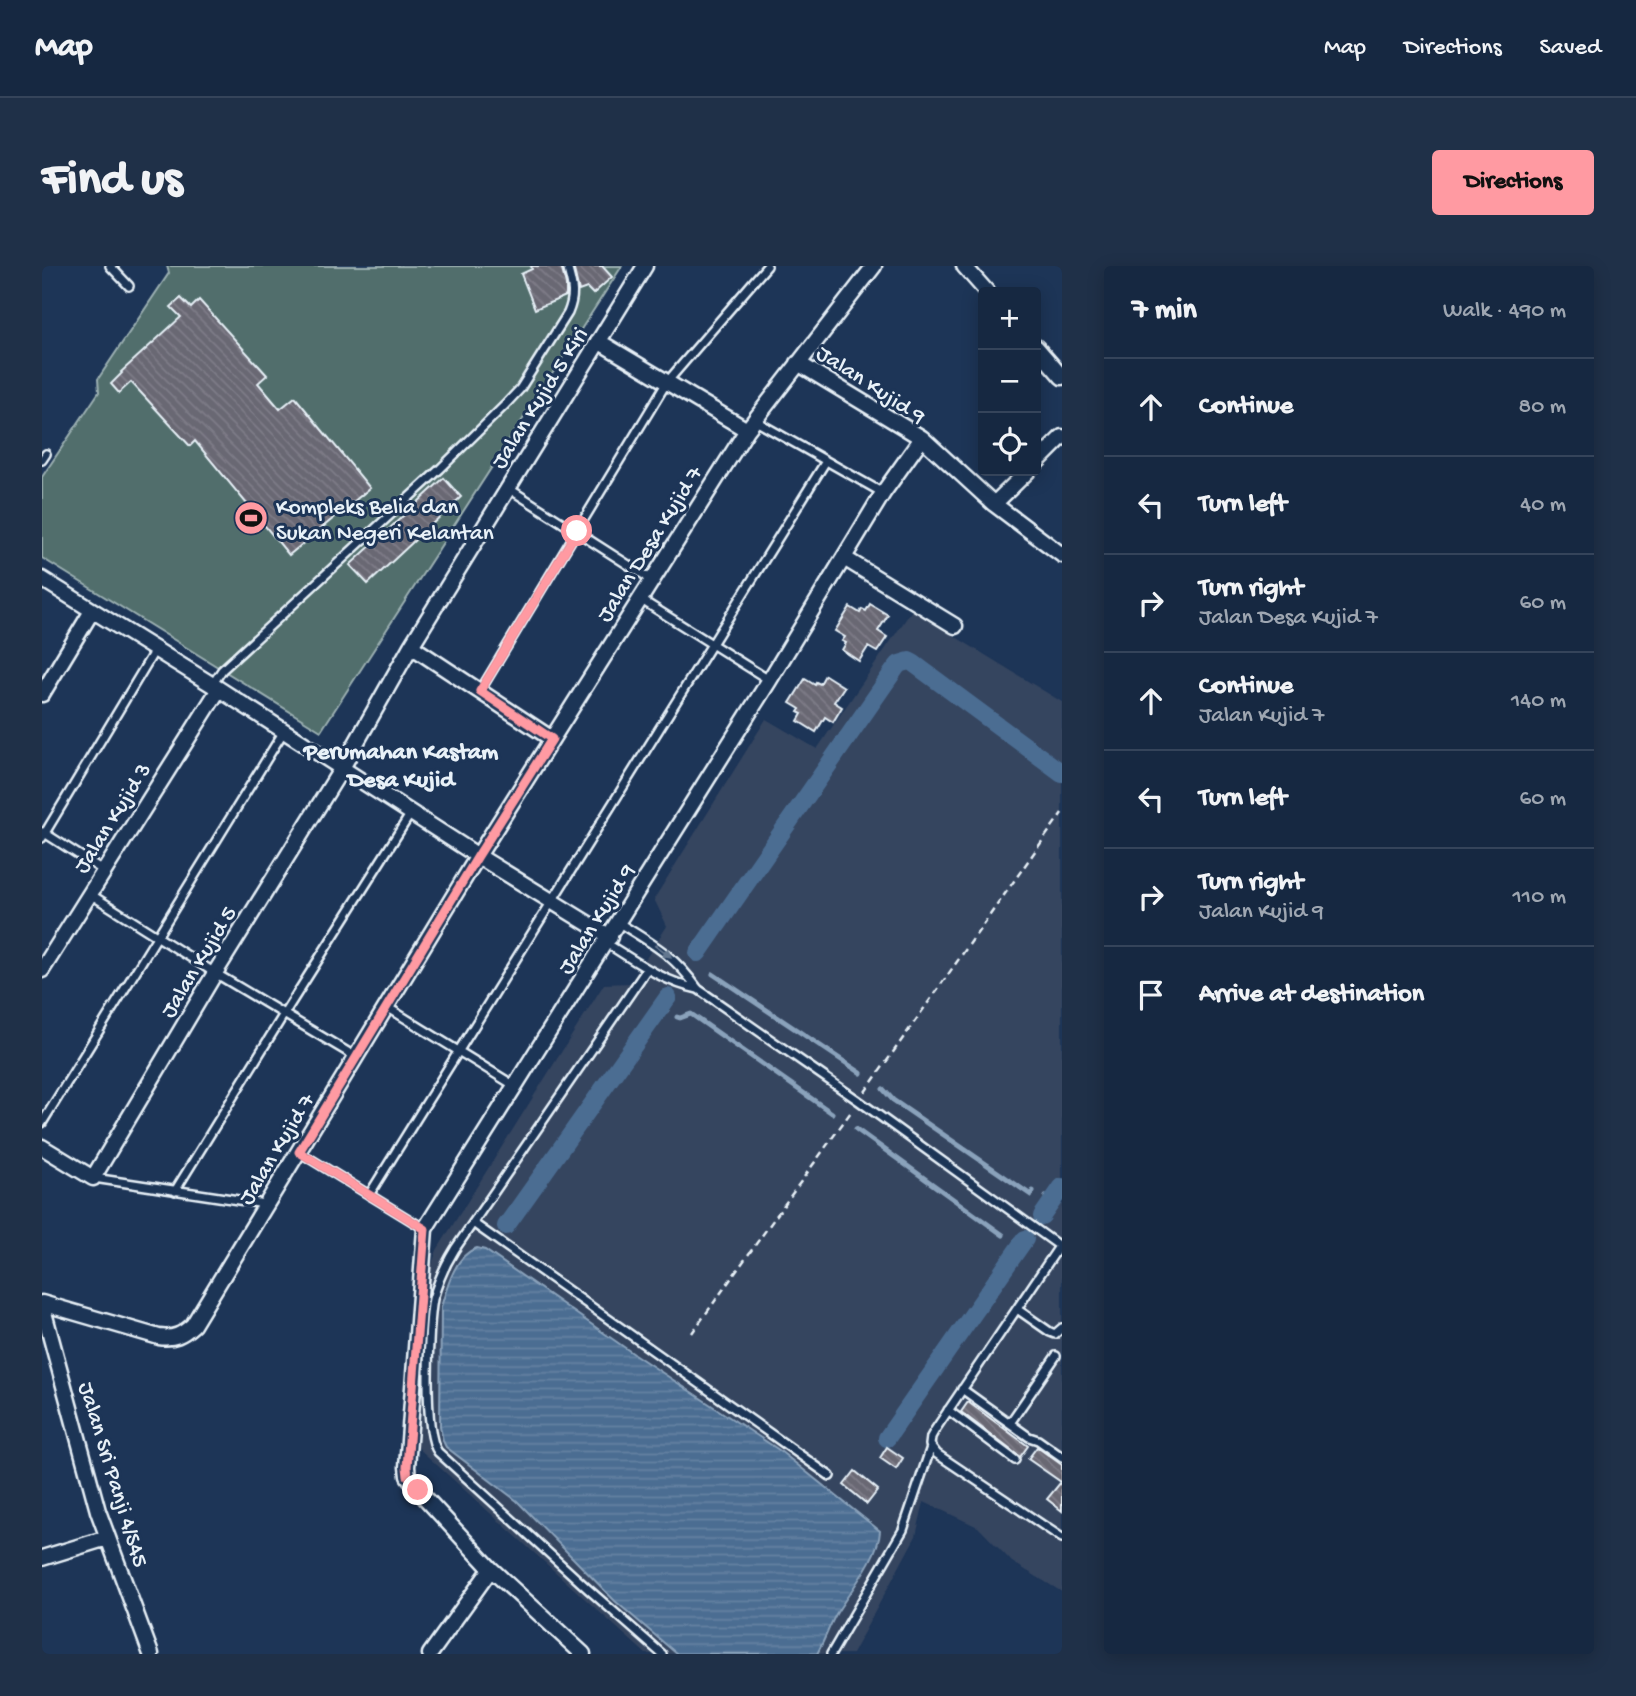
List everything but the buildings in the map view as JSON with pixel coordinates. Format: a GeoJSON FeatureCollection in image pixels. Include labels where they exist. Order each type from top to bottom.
{"type":"FeatureCollection","features":[{"type":"Feature","properties":{"kind":"street","name":"Jalan Kujid 5 Kiri"},"geometry":{"type":"LineString","coordinates":[[342,768],[411,646],[645,266]]}},
{"type":"Feature","properties":{"kind":"street","name":"Jalan Desa Kujid 7"},"geometry":{"type":"LineString","coordinates":[[478,856],[751,425],[874,266]]}},
{"type":"Feature","properties":{"kind":"street"},"geometry":{"type":"LineString","coordinates":[[964,266],[983,287]]}},
{"type":"Feature","properties":{"kind":"street"},"geometry":{"type":"LineString","coordinates":[[598,341],[667,382],[751,425]]}},
{"type":"Feature","properties":{"kind":"street"},"geometry":{"type":"LineString","coordinates":[[1039,350],[1062,377]]}},
{"type":"Feature","properties":{"kind":"street","name":"Jalan Kujid 9"},"geometry":{"type":"LineString","coordinates":[[583,1654],[491,1569],[408,1476],[425,1229],[619,923],[883,493],[922,438],[798,363]]}},
{"type":"Feature","properties":{"kind":"street"},"geometry":{"type":"LineString","coordinates":[[1041,458],[1062,437]]}},
{"type":"Feature","properties":{"kind":"street"},"geometry":{"type":"LineString","coordinates":[[922,438],[994,504],[1062,555]]}},
{"type":"Feature","properties":{"kind":"street"},"geometry":{"type":"LineString","coordinates":[[994,504],[1023,476]]}},
{"type":"Feature","properties":{"kind":"street"},"geometry":{"type":"LineString","coordinates":[[844,558],[954,626]]}},
{"type":"Feature","properties":{"kind":"street"},"geometry":{"type":"LineString","coordinates":[[42,579],[552,901],[608,940]]}},
{"type":"Feature","properties":{"kind":"street"},"geometry":{"type":"LineString","coordinates":[[42,694],[92,611]]}},
{"type":"Feature","properties":{"kind":"street"},"geometry":{"type":"LineString","coordinates":[[411,646],[552,739]]}},
{"type":"Feature","properties":{"kind":"street","name":"Jalan Kujid 3"},"geometry":{"type":"LineString","coordinates":[[42,970],[216,687]]}},
{"type":"Feature","properties":{"kind":"street","name":"Jalan Kujid 5"},"geometry":{"type":"LineString","coordinates":[[93,1178],[215,973],[342,768]]}},
{"type":"Feature","properties":{"kind":"street","name":"Jalan Kujid 7"},"geometry":{"type":"LineString","coordinates":[[42,1304],[159,1337],[180,1336],[193,1325],[478,856]]}},
{"type":"Feature","properties":{"kind":"street"},"geometry":{"type":"LineString","coordinates":[[42,1147],[93,1178]]}},
{"type":"Feature","properties":{"kind":"street","name":"Jalan Sri Panji 4/S45"},"geometry":{"type":"LineString","coordinates":[[42,1304],[98,1511],[151,1654]]}},
{"type":"Feature","properties":{"kind":"street"},"geometry":{"type":"LineString","coordinates":[[42,1558],[107,1538]]}},
{"type":"Feature","properties":{"kind":"street"},"geometry":{"type":"LineString","coordinates":[[430,1654],[491,1569]]}},
{"type":"Feature","properties":{"kind":"lane"},"geometry":{"type":"LineString","coordinates":[[110,266],[129,286]]}},
{"type":"Feature","properties":{"kind":"lane"},"geometry":{"type":"LineString","coordinates":[[216,687],[222,670],[440,469],[520,389],[573,302],[574,293],[567,266]]}},
{"type":"Feature","properties":{"kind":"lane"},"geometry":{"type":"LineString","coordinates":[[480,691],[667,382],[767,266]]}},
{"type":"Feature","properties":{"kind":"lane"},"geometry":{"type":"LineString","coordinates":[[751,425],[826,461],[883,493]]}},
{"type":"Feature","properties":{"kind":"lane"},"geometry":{"type":"LineString","coordinates":[[369,1195],[826,461]]}},
{"type":"Feature","properties":{"kind":"lane"},"geometry":{"type":"LineString","coordinates":[[508,488],[652,580]]}},
{"type":"Feature","properties":{"kind":"lane"},"geometry":{"type":"LineString","coordinates":[[640,599],[769,681]]}},
{"type":"Feature","properties":{"kind":"lane"},"geometry":{"type":"LineString","coordinates":[[104,871],[43,834],[155,650]]}},
{"type":"Feature","properties":{"kind":"lane"},"geometry":{"type":"LineString","coordinates":[[42,1123],[284,731]]}},
{"type":"Feature","properties":{"kind":"lane"},"geometry":{"type":"LineString","coordinates":[[175,1191],[411,813]]}},
{"type":"Feature","properties":{"kind":"lane"},"geometry":{"type":"LineString","coordinates":[[90,894],[356,1057]]}},
{"type":"Feature","properties":{"kind":"lane"},"geometry":{"type":"LineString","coordinates":[[619,923],[668,954],[698,989],[1061,1246],[931,1437],[931,1447],[903,1530],[831,1654]]}},
{"type":"Feature","properties":{"kind":"lane"},"geometry":{"type":"LineString","coordinates":[[608,940],[648,969],[678,985],[698,989]]}},
{"type":"Feature","properties":{"kind":"lane"},"geometry":{"type":"LineString","coordinates":[[648,969],[443,1269],[430,1318],[428,1403],[435,1447],[662,1654]]}},
{"type":"Feature","properties":{"kind":"lane"},"geometry":{"type":"LineString","coordinates":[[387,1007],[515,1086]]}},
{"type":"Feature","properties":{"kind":"lane"},"geometry":{"type":"LineString","coordinates":[[299,1152],[425,1229]]}},
{"type":"Feature","properties":{"kind":"lane"},"geometry":{"type":"LineString","coordinates":[[93,1178],[268,1205]]}},
{"type":"Feature","properties":{"kind":"lane"},"geometry":{"type":"LineString","coordinates":[[473,1223],[830,1476]]}},
{"type":"Feature","properties":{"kind":"lane"},"geometry":{"type":"LineString","coordinates":[[1017,1309],[1050,1332],[1059,1333],[1062,1328]]}},
{"type":"Feature","properties":{"kind":"lane"},"geometry":{"type":"LineString","coordinates":[[1010,1423],[1056,1356]]}},
{"type":"Feature","properties":{"kind":"lane"},"geometry":{"type":"LineString","coordinates":[[962,1389],[1062,1457]]}},
{"type":"Feature","properties":{"kind":"lane"},"geometry":{"type":"LineString","coordinates":[[948,1410],[1015,1460]]}},
{"type":"Feature","properties":{"kind":"lane"},"geometry":{"type":"LineString","coordinates":[[931,1447],[937,1454],[1062,1538]]}},
{"type":"Feature","properties":{"kind":"path"},"geometry":{"type":"LineString","coordinates":[[692,1333],[1062,813]]}},
{"type":"Feature","properties":{"kind":"shaded area"},"geometry":{"type":"Polygon","coordinates":[[[912,610],[1062,702],[1062,1592],[1012,1562],[978,1527],[924,1502],[916,1536],[852,1654],[646,1654],[416,1446],[418,1356],[430,1269],[437,1250],[604,984],[630,983],[667,926],[654,899],[766,719],[817,749],[912,610]]]}},
{"type":"Feature","properties":{"kind":"shaded area"},"geometry":{"type":"Polygon","coordinates":[[[477,1248],[485,1250],[634,1354],[779,1450],[880,1531],[875,1552],[836,1614],[817,1654],[677,1654],[615,1601],[517,1501],[446,1447],[440,1426],[441,1307],[449,1281],[458,1264],[463,1257],[477,1248]]]}},
{"type":"Feature","properties":{"kind":"green space","name":"Kompleks Belia dan Sukan Negeri Kelantan"},"geometry":{"type":"Polygon","coordinates":[[[167,266],[622,266],[321,731],[42,558],[42,477],[99,392],[98,379],[169,273],[167,266]]]}},
{"type":"Feature","properties":{"kind":"waterway"},"geometry":{"type":"LineString","coordinates":[[698,953],[899,664],[909,661],[913,663],[1062,773]]}},
{"type":"Feature","properties":{"kind":"waterway"},"geometry":{"type":"LineString","coordinates":[[713,974],[861,1073]]}},
{"type":"Feature","properties":{"kind":"waterway"},"geometry":{"type":"LineString","coordinates":[[506,1226],[668,997]]}},
{"type":"Feature","properties":{"kind":"waterway"},"geometry":{"type":"LineString","coordinates":[[661,1006],[667,1010]]}},
{"type":"Feature","properties":{"kind":"waterway"},"geometry":{"type":"LineString","coordinates":[[677,1017],[691,1014],[832,1113]]}},
{"type":"Feature","properties":{"kind":"waterway"},"geometry":{"type":"LineString","coordinates":[[883,1089],[893,1100],[1031,1195],[1033,1191]]}},
{"type":"Feature","properties":{"kind":"waterway"},"geometry":{"type":"LineString","coordinates":[[856,1129],[1003,1235]]}},
{"type":"Feature","properties":{"kind":"waterway"},"geometry":{"type":"LineString","coordinates":[[1042,1216],[1062,1187]]}},
{"type":"Feature","properties":{"kind":"waterway"},"geometry":{"type":"LineString","coordinates":[[1046,1197],[1052,1201]]}},
{"type":"Feature","properties":{"kind":"waterway"},"geometry":{"type":"LineString","coordinates":[[887,1438],[1025,1239]]}},
{"type":"Feature","properties":{"kind":"place","name":"Kompleks Belia dan Sukan Negeri Kelantan"},"geometry":{"type":"Point","coordinates":[251,518]}},
{"type":"Feature","properties":{"kind":"district","name":"Perumahan Kastam Desa Kujid"},"geometry":{"type":"Point","coordinates":[401,764]}},
{"type":"Feature","properties":{"kind":"route"},"geometry":{"type":"LineString","coordinates":[[418,1490],[410,1481],[407,1467],[425,1229],[299,1152],[552,739],[480,691],[577,531]]}}]}
